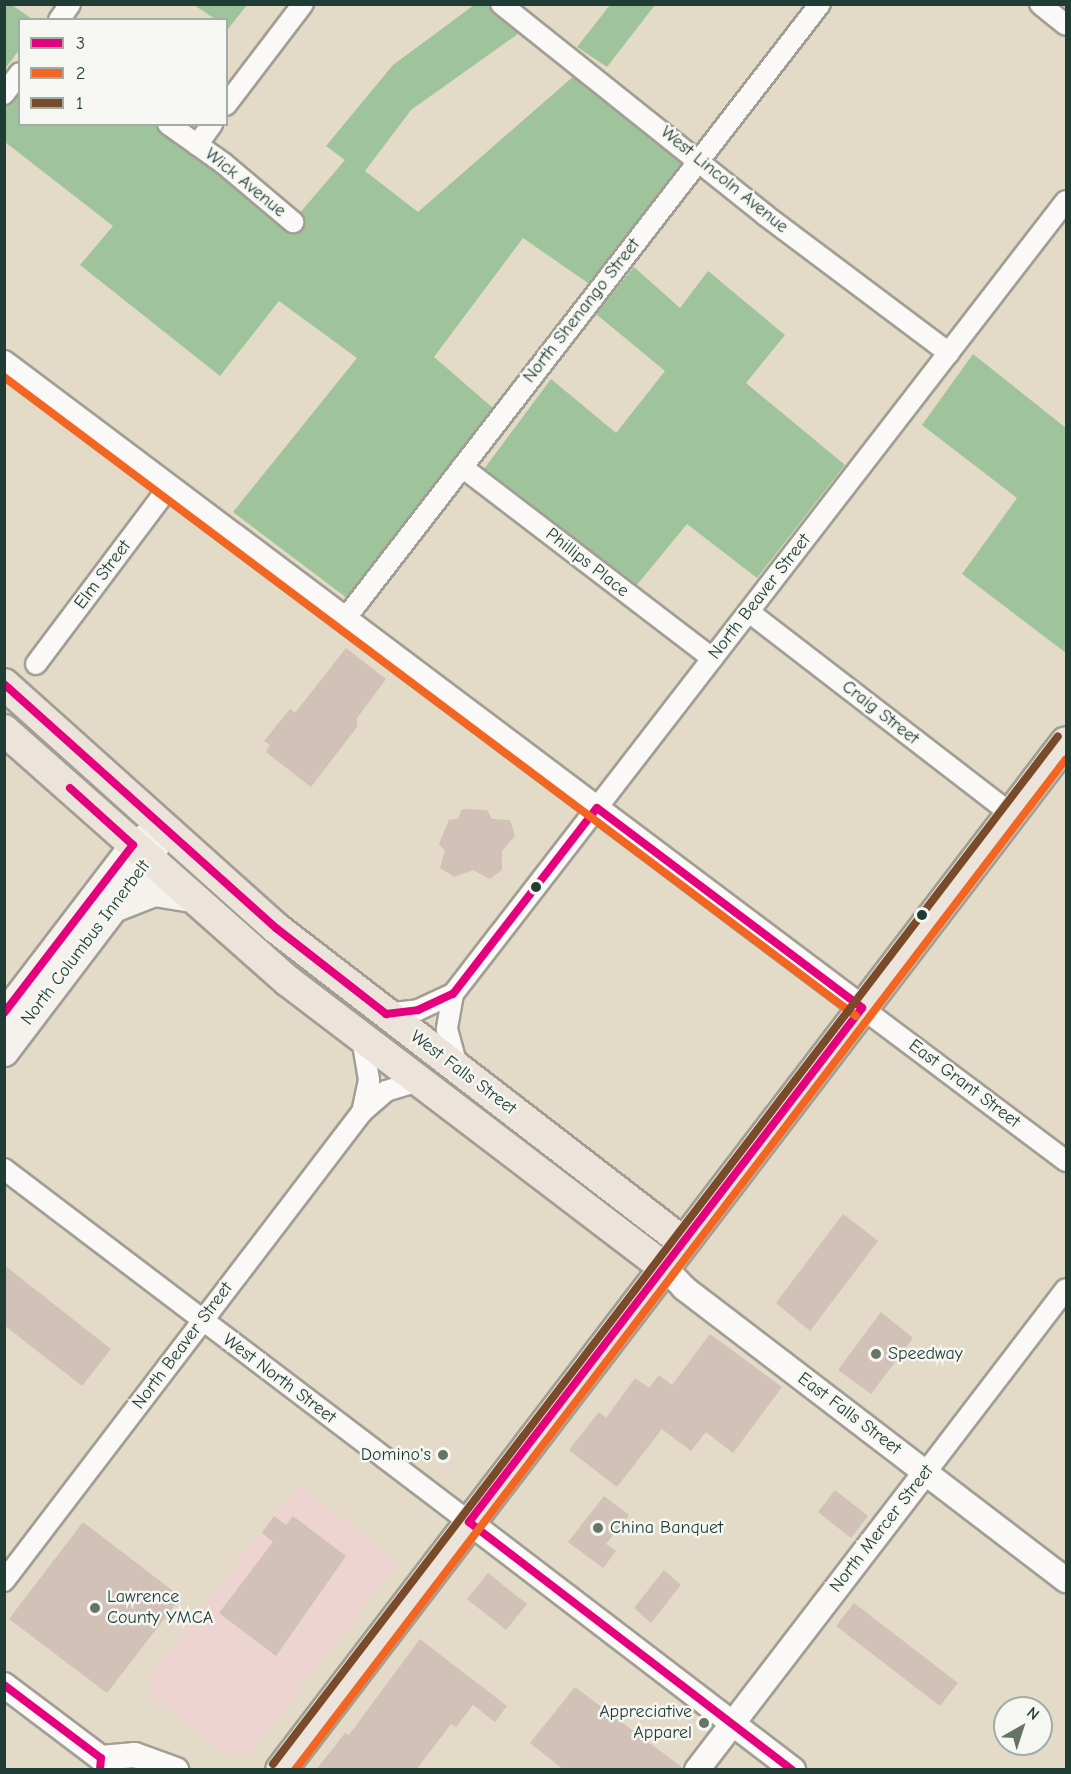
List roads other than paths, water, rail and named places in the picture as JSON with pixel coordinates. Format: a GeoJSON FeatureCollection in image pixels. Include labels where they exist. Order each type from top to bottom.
{"type":"FeatureCollection","features":[{"type":"Feature","properties":{"kind":"main road","name":"West Falls Street"},"geometry":{"type":"LineString","coordinates":[[4,684],[276,928],[683,1242]]}},
{"type":"Feature","properties":{"kind":"main road","name":"West Falls Street"},"geometry":{"type":"LineString","coordinates":[[4,730],[255,953],[362,1038],[664,1267]]}},
{"type":"Feature","properties":{"kind":"main road"},"geometry":{"type":"LineString","coordinates":[[281,1770],[1066,742]]}},
{"type":"Feature","properties":{"kind":"main road","name":"North Columbus Innerbelt"},"geometry":{"type":"LineString","coordinates":[[4,1014],[142,853],[162,826]]}},
{"type":"Feature","properties":{"kind":"main road","name":"North Columbus Innerbelt"},"geometry":{"type":"LineString","coordinates":[[4,1052],[115,907],[142,853]]}},
{"type":"Feature","properties":{"kind":"main road"},"geometry":{"type":"LineString","coordinates":[[115,907],[154,892],[193,898]]}},
{"type":"Feature","properties":{"kind":"street"},"geometry":{"type":"LineString","coordinates":[[60,18],[70,4]]}},
{"type":"Feature","properties":{"kind":"street"},"geometry":{"type":"LineString","coordinates":[[228,102],[303,4]]}},
{"type":"Feature","properties":{"kind":"street","name":"West Lincoln Avenue"},"geometry":{"type":"LineString","coordinates":[[501,4],[699,162],[949,352]]}},
{"type":"Feature","properties":{"kind":"street","name":"North Shenango Street"},"geometry":{"type":"LineString","coordinates":[[345,619],[820,4]]}},
{"type":"Feature","properties":{"kind":"street"},"geometry":{"type":"LineString","coordinates":[[1040,4],[1066,25]]}},
{"type":"Feature","properties":{"kind":"street"},"geometry":{"type":"LineString","coordinates":[[4,94],[18,76]]}},
{"type":"Feature","properties":{"kind":"street","name":"Wick Avenue"},"geometry":{"type":"LineString","coordinates":[[171,126],[293,222]]}},
{"type":"Feature","properties":{"kind":"street"},"geometry":{"type":"LineString","coordinates":[[197,145],[211,126]]}},
{"type":"Feature","properties":{"kind":"street","name":"North Beaver Street"},"geometry":{"type":"LineString","coordinates":[[386,1014],[431,1007],[453,994],[1066,201]]}},
{"type":"Feature","properties":{"kind":"street"},"geometry":{"type":"LineString","coordinates":[[4,363],[862,1008]]}},
{"type":"Feature","properties":{"kind":"street","name":"Phillips Place"},"geometry":{"type":"LineString","coordinates":[[462,467],[712,658]]}},
{"type":"Feature","properties":{"kind":"street","name":"Elm Street"},"geometry":{"type":"LineString","coordinates":[[36,664],[169,487]]}},
{"type":"Feature","properties":{"kind":"street","name":"Craig Street"},"geometry":{"type":"LineString","coordinates":[[749,612],[1011,814]]}},
{"type":"Feature","properties":{"kind":"street","name":"North Beaver Street"},"geometry":{"type":"LineString","coordinates":[[453,994],[446,1024],[458,1069]]}},
{"type":"Feature","properties":{"kind":"street","name":"East Grant Street"},"geometry":{"type":"LineString","coordinates":[[862,1008],[1066,1161]]}},
{"type":"Feature","properties":{"kind":"street","name":"North Beaver Street"},"geometry":{"type":"LineString","coordinates":[[362,1038],[369,1073],[362,1112]]}},
{"type":"Feature","properties":{"kind":"street","name":"North Beaver Street"},"geometry":{"type":"LineString","coordinates":[[4,1581],[362,1112],[386,1090],[419,1081]]}},
{"type":"Feature","properties":{"kind":"street","name":"West North Street"},"geometry":{"type":"LineString","coordinates":[[4,1169],[469,1522]]}},
{"type":"Feature","properties":{"kind":"street","name":"East Falls Street"},"geometry":{"type":"LineString","coordinates":[[664,1267],[684,1288],[1066,1580]]}},
{"type":"Feature","properties":{"kind":"street","name":"North Mercer Street"},"geometry":{"type":"LineString","coordinates":[[697,1770],[1066,1289]]}},
{"type":"Feature","properties":{"kind":"street"},"geometry":{"type":"LineString","coordinates":[[469,1522],[793,1770]]}},
{"type":"Feature","properties":{"kind":"street"},"geometry":{"type":"LineString","coordinates":[[4,1685],[101,1764],[135,1755],[176,1770]]}},
{"type":"Feature","properties":{"kind":"place","name":"Speedway"},"geometry":{"type":"Point","coordinates":[876,1354]}},
{"type":"Feature","properties":{"kind":"place","name":"Domino's"},"geometry":{"type":"Point","coordinates":[443,1455]}},
{"type":"Feature","properties":{"kind":"place","name":"China Banquet"},"geometry":{"type":"Point","coordinates":[598,1528]}},
{"type":"Feature","properties":{"kind":"place","name":"Lawrence County YMCA"},"geometry":{"type":"Point","coordinates":[95,1608]}},
{"type":"Feature","properties":{"kind":"place","name":"Appreciative Apparel"},"geometry":{"type":"Point","coordinates":[704,1723]}}]}
